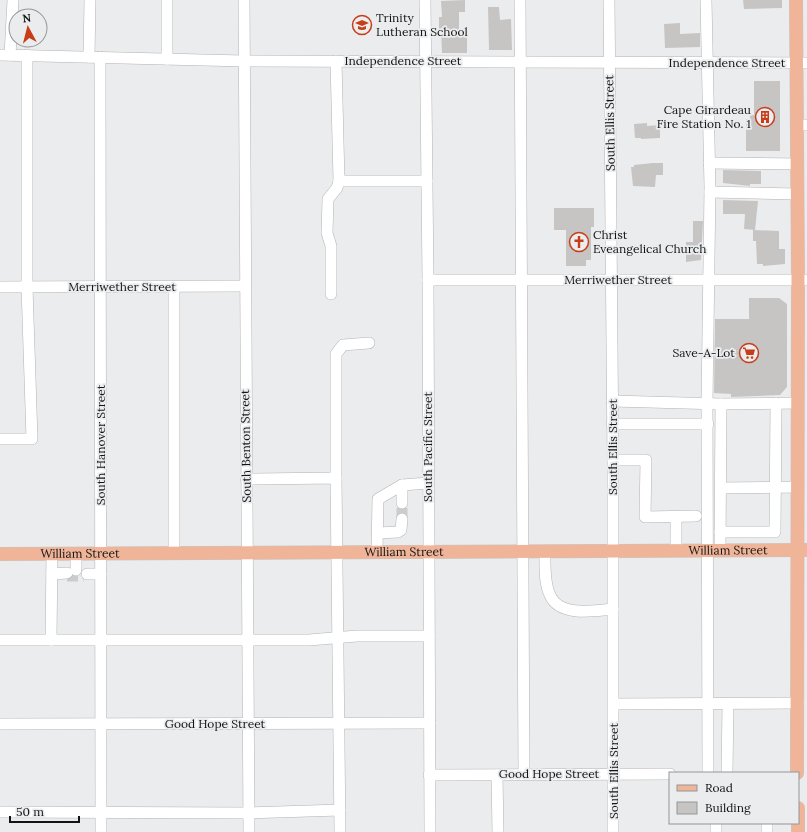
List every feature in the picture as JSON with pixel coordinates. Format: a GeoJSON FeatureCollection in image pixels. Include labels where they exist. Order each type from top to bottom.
{"type":"FeatureCollection","features":[{"type":"Feature","properties":{"kind":"main road"},"geometry":{"type":"LineString","coordinates":[[796,0],[802,63],[802,125],[797,164],[797,194],[803,280],[802,355],[798,403],[798,487],[803,550],[798,703],[798,772]]}},
{"type":"Feature","properties":{"kind":"main road","name":"William Street"},"geometry":{"type":"LineString","coordinates":[[0,554],[803,550]]}},
{"type":"Feature","properties":{"kind":"street"},"geometry":{"type":"LineString","coordinates":[[5,55],[13,0]]}},
{"type":"Feature","properties":{"kind":"street","name":"South Hanover Street"},"geometry":{"type":"LineString","coordinates":[[90,0],[94,57],[100,287],[101,832]]}},
{"type":"Feature","properties":{"kind":"street"},"geometry":{"type":"LineString","coordinates":[[166,59],[167,0]]}},
{"type":"Feature","properties":{"kind":"street","name":"South Benton Street"},"geometry":{"type":"LineString","coordinates":[[244,0],[244,286],[249,832]]}},
{"type":"Feature","properties":{"kind":"street","name":"South Pacific Street"},"geometry":{"type":"LineString","coordinates":[[425,0],[428,280],[430,832]]}},
{"type":"Feature","properties":{"kind":"street"},"geometry":{"type":"LineString","coordinates":[[520,0],[520,280],[524,774]]}},
{"type":"Feature","properties":{"kind":"street","name":"South Ellis Street"},"geometry":{"type":"LineString","coordinates":[[609,0],[613,460],[613,832]]}},
{"type":"Feature","properties":{"kind":"street"},"geometry":{"type":"LineString","coordinates":[[706,0],[710,192],[707,403],[714,551],[708,772]]}},
{"type":"Feature","properties":{"kind":"street","name":"Independence Street"},"geometry":{"type":"LineString","coordinates":[[5,55],[166,59],[425,62],[802,63]]}},
{"type":"Feature","properties":{"kind":"street"},"geometry":{"type":"LineString","coordinates":[[0,439],[32,439],[27,287],[27,56]]}},
{"type":"Feature","properties":{"kind":"street"},"geometry":{"type":"LineString","coordinates":[[331,294],[330,246],[327,233],[328,199],[339,181],[336,61]]}},
{"type":"Feature","properties":{"kind":"street"},"geometry":{"type":"LineString","coordinates":[[709,163],[797,164]]}},
{"type":"Feature","properties":{"kind":"street"},"geometry":{"type":"LineString","coordinates":[[339,181],[427,181]]}},
{"type":"Feature","properties":{"kind":"street"},"geometry":{"type":"LineString","coordinates":[[710,192],[797,194]]}},
{"type":"Feature","properties":{"kind":"street","name":"Merriwether Street"},"geometry":{"type":"LineString","coordinates":[[428,280],[803,280]]}},
{"type":"Feature","properties":{"kind":"street","name":"Merriwether Street"},"geometry":{"type":"LineString","coordinates":[[0,287],[244,286]]}},
{"type":"Feature","properties":{"kind":"street"},"geometry":{"type":"LineString","coordinates":[[174,287],[174,554]]}},
{"type":"Feature","properties":{"kind":"street"},"geometry":{"type":"LineString","coordinates":[[340,832],[339,637],[336,552],[336,354],[343,345],[369,343]]}},
{"type":"Feature","properties":{"kind":"street"},"geometry":{"type":"LineString","coordinates":[[612,402],[721,404],[798,403]]}},
{"type":"Feature","properties":{"kind":"street"},"geometry":{"type":"LineString","coordinates":[[720,532],[775,532],[776,403]]}},
{"type":"Feature","properties":{"kind":"street"},"geometry":{"type":"LineString","coordinates":[[714,551],[720,532],[721,404]]}},
{"type":"Feature","properties":{"kind":"street"},"geometry":{"type":"LineString","coordinates":[[612,424],[708,424]]}},
{"type":"Feature","properties":{"kind":"street"},"geometry":{"type":"LineString","coordinates":[[613,460],[646,460],[645,517],[696,516]]}},
{"type":"Feature","properties":{"kind":"street"},"geometry":{"type":"LineString","coordinates":[[246,479],[336,478]]}},
{"type":"Feature","properties":{"kind":"street"},"geometry":{"type":"LineString","coordinates":[[378,552],[378,499],[402,485],[428,483]]}},
{"type":"Feature","properties":{"kind":"street"},"geometry":{"type":"LineString","coordinates":[[402,485],[402,503]]}},
{"type":"Feature","properties":{"kind":"street"},"geometry":{"type":"LineString","coordinates":[[721,488],[798,487]]}},
{"type":"Feature","properties":{"kind":"street"},"geometry":{"type":"LineString","coordinates":[[676,517],[676,551]]}},
{"type":"Feature","properties":{"kind":"street"},"geometry":{"type":"LineString","coordinates":[[378,533],[398,532],[401,530],[402,519]]}},
{"type":"Feature","properties":{"kind":"street"},"geometry":{"type":"LineString","coordinates":[[545,552],[546,581],[549,594],[554,603],[573,610],[613,609]]}},
{"type":"Feature","properties":{"kind":"street"},"geometry":{"type":"LineString","coordinates":[[51,640],[52,554]]}},
{"type":"Feature","properties":{"kind":"street"},"geometry":{"type":"LineString","coordinates":[[75,574],[76,554]]}},
{"type":"Feature","properties":{"kind":"street"},"geometry":{"type":"LineString","coordinates":[[52,574],[101,574]]}},
{"type":"Feature","properties":{"kind":"street"},"geometry":{"type":"LineString","coordinates":[[0,640],[309,640],[357,636],[429,636]]}},
{"type":"Feature","properties":{"kind":"street"},"geometry":{"type":"LineString","coordinates":[[614,704],[798,703]]}},
{"type":"Feature","properties":{"kind":"street"},"geometry":{"type":"LineString","coordinates":[[727,772],[728,704]]}},
{"type":"Feature","properties":{"kind":"street","name":"Good Hope Street"},"geometry":{"type":"LineString","coordinates":[[0,724],[430,723]]}},
{"type":"Feature","properties":{"kind":"street","name":"Good Hope Street"},"geometry":{"type":"LineString","coordinates":[[429,775],[669,774]]}},
{"type":"Feature","properties":{"kind":"street"},"geometry":{"type":"LineString","coordinates":[[497,775],[498,832]]}},
{"type":"Feature","properties":{"kind":"street"},"geometry":{"type":"LineString","coordinates":[[0,812],[248,813],[340,810]]}},
{"type":"Feature","properties":{"kind":"building"},"geometry":{"type":"Polygon","coordinates":[[[465,0],[465,12],[459,12],[459,37],[467,37],[467,53],[442,53],[441,30],[439,30],[439,17],[442,17],[441,1],[465,0]]]}},
{"type":"Feature","properties":{"kind":"building"},"geometry":{"type":"Polygon","coordinates":[[[743,0],[782,0],[782,8],[744,9],[743,0]]]}},
{"type":"Feature","properties":{"kind":"building"},"geometry":{"type":"Polygon","coordinates":[[[488,7],[499,7],[500,20],[511,19],[512,50],[489,50],[488,7]]]}},
{"type":"Feature","properties":{"kind":"building"},"geometry":{"type":"Polygon","coordinates":[[[680,23],[680,34],[700,33],[700,47],[665,48],[664,24],[680,23]]]}},
{"type":"Feature","properties":{"kind":"building","name":"Cape Girardeau Fire Station No. 1"},"geometry":{"type":"Polygon","coordinates":[[[754,81],[780,81],[780,151],[746,151],[746,119],[750,119],[750,115],[754,115],[754,81]]]}},
{"type":"Feature","properties":{"kind":"building"},"geometry":{"type":"Polygon","coordinates":[[[647,123],[647,126],[660,125],[660,138],[635,138],[634,124],[647,123]]]}},
{"type":"Feature","properties":{"kind":"building"},"geometry":{"type":"Polygon","coordinates":[[[663,163],[663,175],[656,175],[655,187],[633,186],[631,167],[634,167],[634,165],[663,163]]]}},
{"type":"Feature","properties":{"kind":"building"},"geometry":{"type":"Polygon","coordinates":[[[723,170],[761,171],[761,184],[750,184],[750,186],[723,183],[723,170]]]}},
{"type":"Feature","properties":{"kind":"building"},"geometry":{"type":"Polygon","coordinates":[[[723,200],[758,201],[755,230],[744,229],[745,214],[723,214],[723,200]]]}},
{"type":"Feature","properties":{"kind":"building","name":"Christ Eveangelical Church"},"geometry":{"type":"Polygon","coordinates":[[[554,208],[594,208],[594,227],[591,227],[591,260],[586,260],[586,266],[566,266],[566,230],[554,230],[554,208]]]}},
{"type":"Feature","properties":{"kind":"building"},"geometry":{"type":"Polygon","coordinates":[[[693,221],[703,221],[701,260],[686,262],[686,242],[693,242],[693,221]]]}},
{"type":"Feature","properties":{"kind":"building"},"geometry":{"type":"Polygon","coordinates":[[[753,230],[779,231],[779,249],[785,249],[785,264],[763,266],[763,264],[757,264],[756,241],[753,241],[753,230]]]}},
{"type":"Feature","properties":{"kind":"building","name":"Save-A-Lot"},"geometry":{"type":"Polygon","coordinates":[[[749,298],[779,298],[787,304],[787,387],[780,395],[731,397],[731,394],[714,393],[715,319],[749,319],[749,298]]]}},
{"type":"Feature","properties":{"kind":"tunnel"},"geometry":{"type":"LineString","coordinates":[[402,503],[402,519]]}},
{"type":"Feature","properties":{"kind":"tunnel"},"geometry":{"type":"LineString","coordinates":[[67,576],[84,576]]}},
{"type":"Feature","properties":{"kind":"place","name":"Trinity Lutheran School"},"geometry":{"type":"Point","coordinates":[362,25]}},
{"type":"Feature","properties":{"kind":"place","name":"Cape Girardeau Fire Station No. 1"},"geometry":{"type":"Point","coordinates":[765,117]}},
{"type":"Feature","properties":{"kind":"place","name":"Christ Eveangelical Church"},"geometry":{"type":"Point","coordinates":[579,242]}},
{"type":"Feature","properties":{"kind":"place","name":"Save-A-Lot"},"geometry":{"type":"Point","coordinates":[749,353]}}]}
